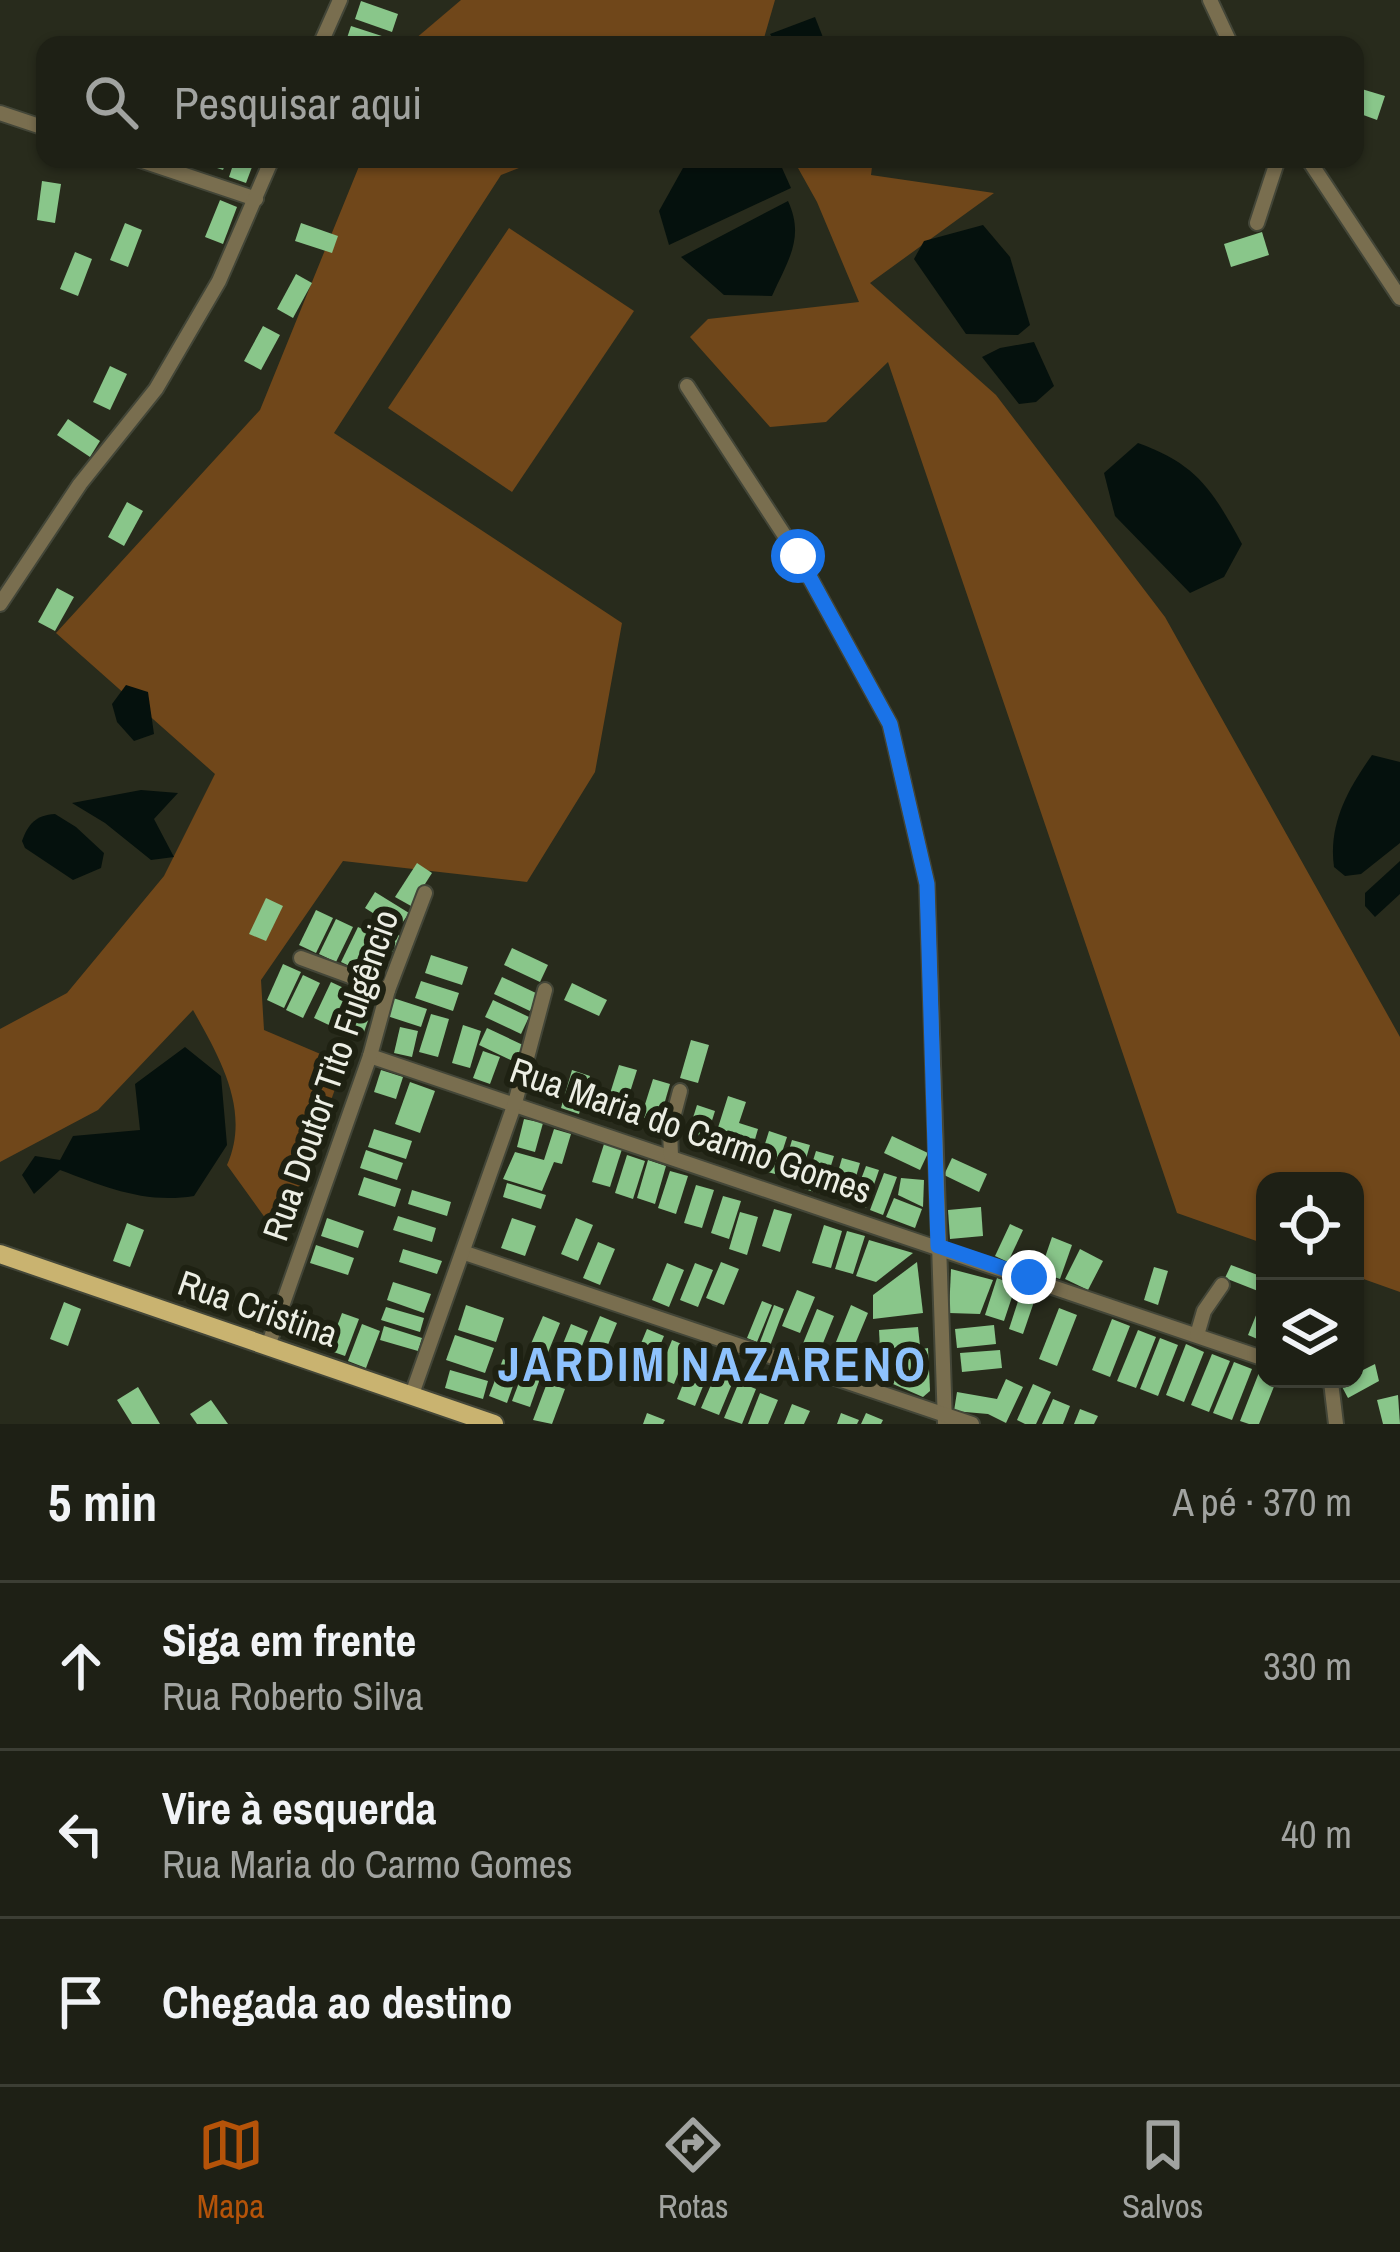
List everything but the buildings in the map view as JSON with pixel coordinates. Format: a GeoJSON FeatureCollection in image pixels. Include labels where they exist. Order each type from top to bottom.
{"type":"FeatureCollection","features":[{"type":"Feature","properties":{"kind":"main road","name":"Rua Cristina"},"geometry":{"type":"LineString","coordinates":[[0,1254],[494,1424]]}},
{"type":"Feature","properties":{"kind":"street"},"geometry":{"type":"LineString","coordinates":[[324,36],[340,0]]}},
{"type":"Feature","properties":{"kind":"street"},"geometry":{"type":"LineString","coordinates":[[1210,0],[1227,36]]}},
{"type":"Feature","properties":{"kind":"street"},"geometry":{"type":"LineString","coordinates":[[0,113],[36,125]]}},
{"type":"Feature","properties":{"kind":"street"},"geometry":{"type":"LineString","coordinates":[[164,168],[256,199]]}},
{"type":"Feature","properties":{"kind":"street"},"geometry":{"type":"LineString","coordinates":[[0,604],[80,484],[156,388],[219,281],[268,168]]}},
{"type":"Feature","properties":{"kind":"street"},"geometry":{"type":"LineString","coordinates":[[1257,223],[1275,168]]}},
{"type":"Feature","properties":{"kind":"street"},"geometry":{"type":"LineString","coordinates":[[1313,168],[1400,298]]}},
{"type":"Feature","properties":{"kind":"street"},"geometry":{"type":"LineString","coordinates":[[687,386],[798,556],[890,724],[927,884],[944,1419]]}},
{"type":"Feature","properties":{"kind":"street","name":"Rua Doutor Tito Fulgêncio"},"geometry":{"type":"LineString","coordinates":[[268,1346],[425,893]]}},
{"type":"Feature","properties":{"kind":"street"},"geometry":{"type":"LineString","coordinates":[[302,958],[388,990]]}},
{"type":"Feature","properties":{"kind":"street"},"geometry":{"type":"LineString","coordinates":[[411,1397],[515,1103],[545,990]]}},
{"type":"Feature","properties":{"kind":"street","name":"Rua Maria do Carmo Gomes"},"geometry":{"type":"LineString","coordinates":[[370,1056],[1256,1356]]}},
{"type":"Feature","properties":{"kind":"street"},"geometry":{"type":"LineString","coordinates":[[671,1156],[670,1129],[680,1091]]}},
{"type":"Feature","properties":{"kind":"street"},"geometry":{"type":"LineString","coordinates":[[465,1253],[944,1419],[972,1424]]}},
{"type":"Feature","properties":{"kind":"street"},"geometry":{"type":"LineString","coordinates":[[1197,1335],[1204,1311],[1222,1285]]}},
{"type":"Feature","properties":{"kind":"street"},"geometry":{"type":"LineString","coordinates":[[1329,1388],[1336,1424]]}},
{"type":"Feature","properties":{"kind":"shaded area"},"geometry":{"type":"Polygon","coordinates":[[[461,0],[775,0],[765,36],[419,36],[461,0]]]}},
{"type":"Feature","properties":{"kind":"shaded area"},"geometry":{"type":"Polygon","coordinates":[[[815,17],[822,36],[771,36],[815,17]]]}},
{"type":"Feature","properties":{"kind":"shaded area"},"geometry":{"type":"Polygon","coordinates":[[[358,168],[519,168],[501,175],[334,433],[622,623],[595,772],[527,882],[343,861],[261,980],[264,1030],[344,1064],[281,1240],[227,1165],[234,1145],[234,1105],[222,1066],[193,1010],[98,1110],[0,1162],[0,1029],[67,993],[164,876],[215,774],[56,633],[260,410],[358,168]]]}},
{"type":"Feature","properties":{"kind":"shaded area"},"geometry":{"type":"Polygon","coordinates":[[[683,168],[782,168],[791,188],[669,245],[659,211],[683,168]]]}},
{"type":"Feature","properties":{"kind":"shaded area"},"geometry":{"type":"Polygon","coordinates":[[[798,168],[872,168],[871,175],[994,193],[870,283],[996,395],[1165,617],[1400,1037],[1400,1292],[1364,1279],[1364,1172],[1256,1172],[1256,1241],[1177,1213],[888,362],[826,422],[770,427],[690,337],[708,319],[859,302],[798,168]]]}},
{"type":"Feature","properties":{"kind":"shaded area"},"geometry":{"type":"Polygon","coordinates":[[[788,201],[795,238],[772,296],[724,295],[681,257],[788,201]]]}},
{"type":"Feature","properties":{"kind":"shaded area"},"geometry":{"type":"Polygon","coordinates":[[[983,225],[1010,257],[1030,325],[1018,335],[966,334],[914,259],[924,241],[983,225]]]}},
{"type":"Feature","properties":{"kind":"shaded area"},"geometry":{"type":"Polygon","coordinates":[[[509,228],[634,311],[512,492],[388,408],[509,228]]]}},
{"type":"Feature","properties":{"kind":"shaded area"},"geometry":{"type":"Polygon","coordinates":[[[1034,342],[1054,386],[1036,402],[1019,404],[982,357],[1000,348],[1034,342]]]}},
{"type":"Feature","properties":{"kind":"shaded area"},"geometry":{"type":"Polygon","coordinates":[[[1138,443],[1189,470],[1222,509],[1242,544],[1224,577],[1190,593],[1115,516],[1104,473],[1138,443]]]}},
{"type":"Feature","properties":{"kind":"shaded area"},"geometry":{"type":"Polygon","coordinates":[[[126,685],[148,692],[154,734],[134,741],[117,722],[112,704],[126,685]]]}},
{"type":"Feature","properties":{"kind":"shaded area"},"geometry":{"type":"Polygon","coordinates":[[[1372,755],[1400,762],[1400,843],[1361,874],[1345,876],[1334,867],[1337,822],[1372,755]]]}},
{"type":"Feature","properties":{"kind":"shaded area"},"geometry":{"type":"Polygon","coordinates":[[[141,790],[178,793],[154,819],[174,857],[151,860],[72,803],[141,790]]]}},
{"type":"Feature","properties":{"kind":"shaded area"},"geometry":{"type":"Polygon","coordinates":[[[55,814],[104,853],[101,868],[73,880],[25,848],[22,841],[30,825],[55,814]]]}},
{"type":"Feature","properties":{"kind":"shaded area"},"geometry":{"type":"Polygon","coordinates":[[[1400,861],[1400,894],[1375,917],[1365,906],[1365,893],[1400,861]]]}},
{"type":"Feature","properties":{"kind":"shaded area"},"geometry":{"type":"Polygon","coordinates":[[[185,1047],[221,1076],[227,1145],[194,1196],[142,1196],[60,1170],[34,1194],[22,1175],[35,1156],[60,1160],[73,1136],[140,1130],[135,1084],[185,1047]]]}},
{"type":"Feature","properties":{"kind":"district","name":"JARDIM NAZARENO"},"geometry":{"type":"Point","coordinates":[713,1363]}},
{"type":"Feature","properties":{"kind":"route"},"geometry":{"type":"LineString","coordinates":[[798,556],[890,724],[927,884],[938,1246],[1029,1277]]}}]}
